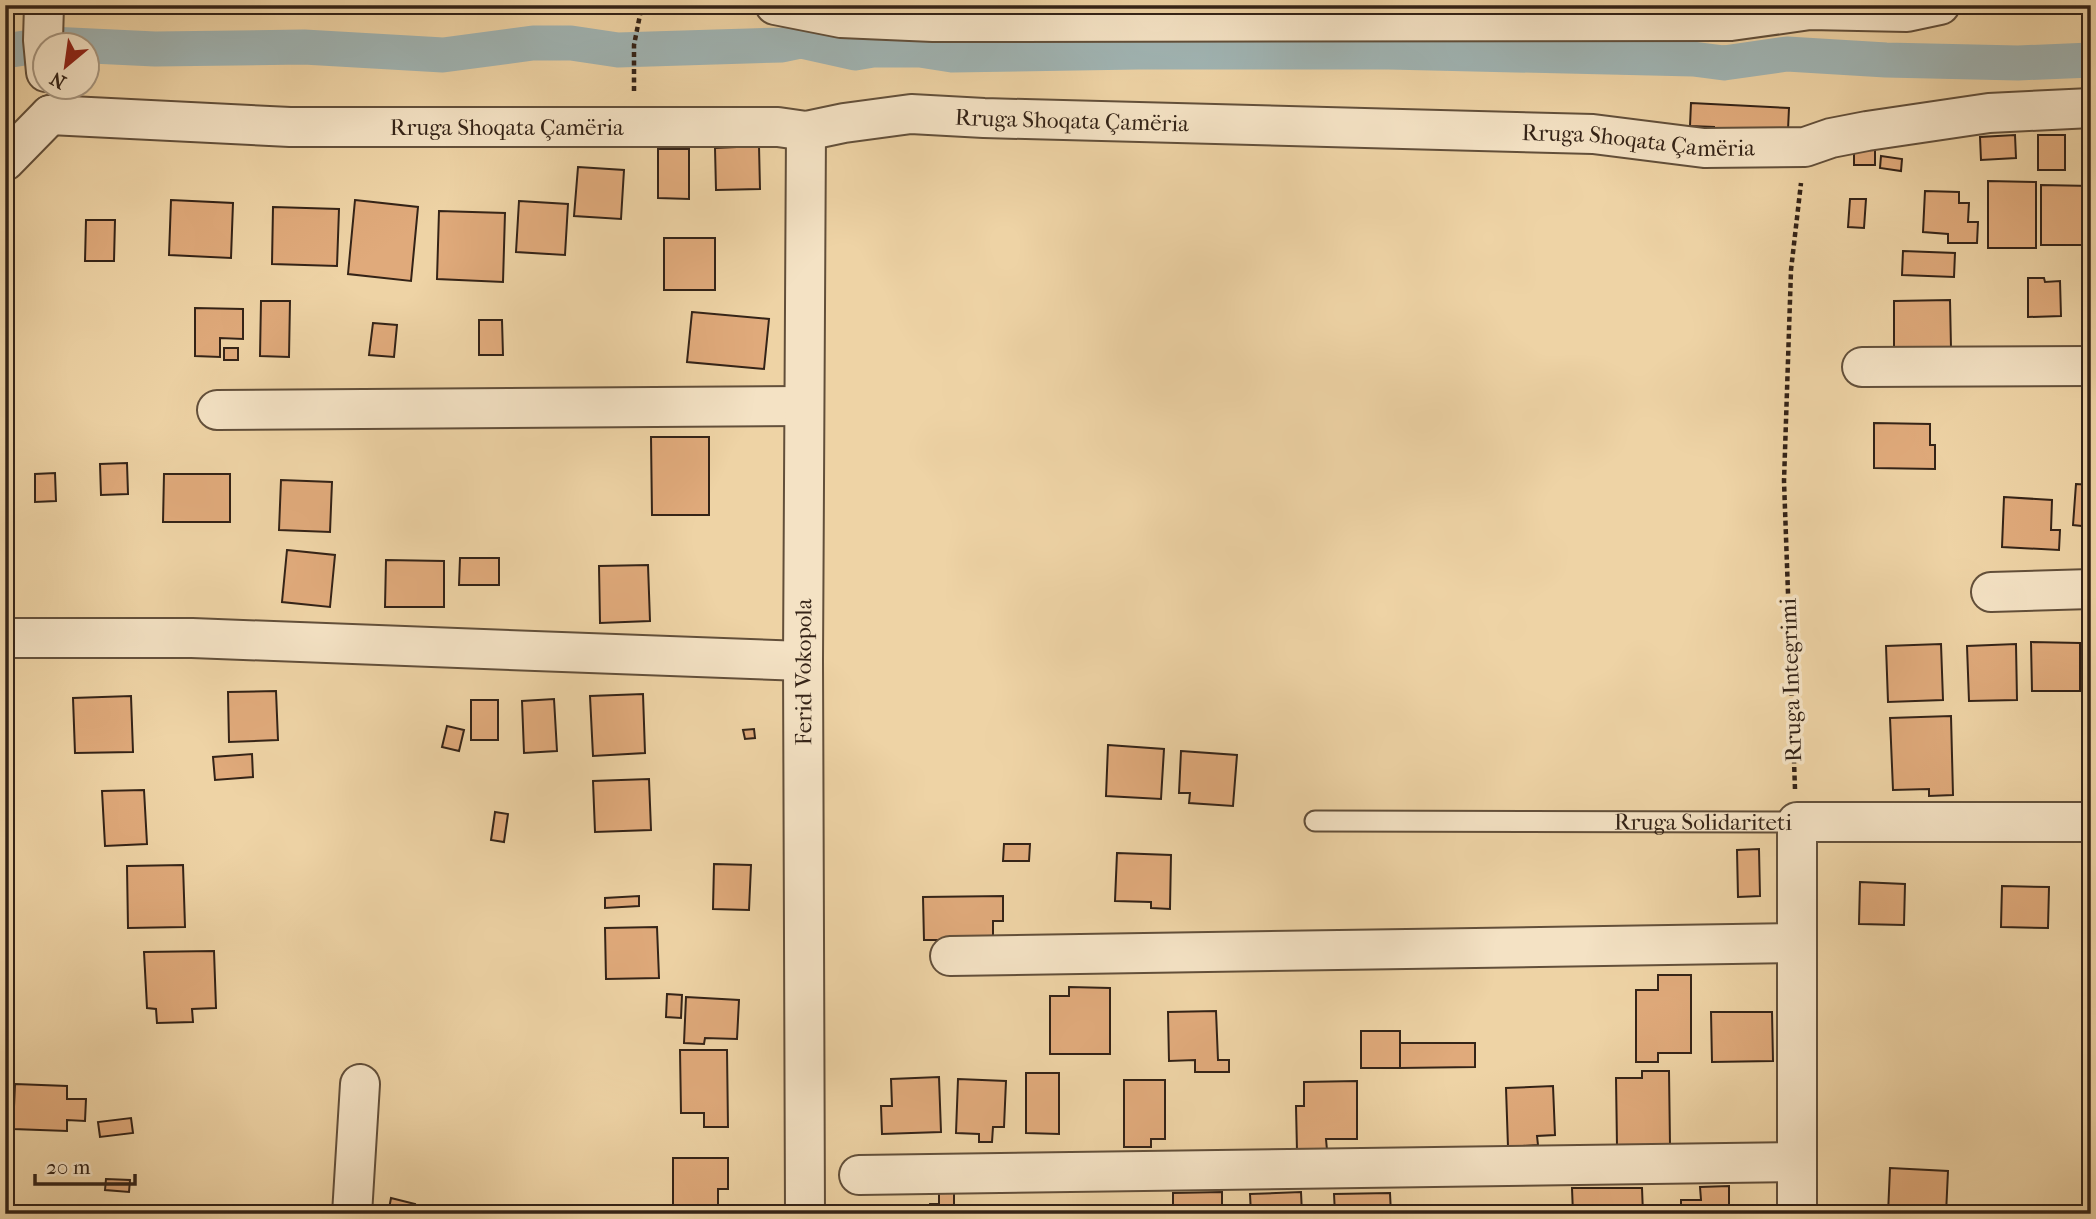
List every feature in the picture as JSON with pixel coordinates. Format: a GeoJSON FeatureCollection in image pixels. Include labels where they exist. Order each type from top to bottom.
{"type":"FeatureCollection","features":[{"type":"Feature","properties":{"kind":"street"},"geometry":{"type":"LineString","coordinates":[[775,5],[841,18],[933,22],[1219,22],[1731,21],[1810,10],[1907,12],[1940,5]]}},
{"type":"Feature","properties":{"kind":"street","name":"Rruga Shoqata Çamëria"},"geometry":{"type":"LineString","coordinates":[[102,84],[289,127],[778,127],[806,131],[844,122],[911,114],[1594,134],[1704,148],[1805,147],[1831,138],[1867,131],[1989,113],[2091,108]]}},
{"type":"Feature","properties":{"kind":"street"},"geometry":{"type":"LineString","coordinates":[[5,161],[32,102]]}},
{"type":"Feature","properties":{"kind":"street","name":"Ferid Vokopola"},"geometry":{"type":"LineString","coordinates":[[805,1214],[803,661],[806,131]]}},
{"type":"Feature","properties":{"kind":"street"},"geometry":{"type":"LineString","coordinates":[[1863,367],[2091,366]]}},
{"type":"Feature","properties":{"kind":"street"},"geometry":{"type":"LineString","coordinates":[[217,410],[804,406]]}},
{"type":"Feature","properties":{"kind":"street"},"geometry":{"type":"LineString","coordinates":[[1990,592],[2091,589]]}},
{"type":"Feature","properties":{"kind":"street"},"geometry":{"type":"LineString","coordinates":[[5,638],[192,638],[803,661]]}},
{"type":"Feature","properties":{"kind":"street"},"geometry":{"type":"LineString","coordinates":[[1797,821],[1797,1214]]}},
{"type":"Feature","properties":{"kind":"street","name":"Rruga Solidariteti"},"geometry":{"type":"LineString","coordinates":[[1797,821],[2091,822]]}},
{"type":"Feature","properties":{"kind":"street"},"geometry":{"type":"LineString","coordinates":[[950,956],[1797,943]]}},
{"type":"Feature","properties":{"kind":"street"},"geometry":{"type":"LineString","coordinates":[[352,1214],[360,1084]]}},
{"type":"Feature","properties":{"kind":"street"},"geometry":{"type":"LineString","coordinates":[[859,1175],[1797,1162]]}},
{"type":"Feature","properties":{"kind":"lane","name":"Rruga Solidariteti"},"geometry":{"type":"LineString","coordinates":[[1315,821],[1797,821]]}},
{"type":"Feature","properties":{"kind":"path"},"geometry":{"type":"LineString","coordinates":[[634,101],[634,45],[642,5]]}},
{"type":"Feature","properties":{"kind":"path","name":"Rruga Integrimi"},"geometry":{"type":"LineString","coordinates":[[1797,821],[1784,481],[1791,270],[1805,147]]}},
{"type":"Feature","properties":{"kind":"building"},"geometry":{"type":"Polygon","coordinates":[[[1691,103],[1789,108],[1788,130],[1746,128],[1746,141],[1714,140],[1714,127],[1690,126],[1691,103]]]}},
{"type":"Feature","properties":{"kind":"building"},"geometry":{"type":"Polygon","coordinates":[[[2015,135],[2016,158],[1981,160],[1980,137],[2015,135]]]}},
{"type":"Feature","properties":{"kind":"building"},"geometry":{"type":"Polygon","coordinates":[[[2038,135],[2065,135],[2065,170],[2038,170],[2038,135]]]}},
{"type":"Feature","properties":{"kind":"building"},"geometry":{"type":"Polygon","coordinates":[[[759,146],[760,189],[716,190],[715,148],[759,146]]]}},
{"type":"Feature","properties":{"kind":"building"},"geometry":{"type":"Polygon","coordinates":[[[1854,148],[1875,149],[1875,165],[1854,165],[1854,148]]]}},
{"type":"Feature","properties":{"kind":"building"},"geometry":{"type":"Polygon","coordinates":[[[658,149],[689,149],[689,199],[658,198],[658,149]]]}},
{"type":"Feature","properties":{"kind":"building"},"geometry":{"type":"Polygon","coordinates":[[[1881,156],[1902,159],[1901,171],[1880,168],[1881,156]]]}},
{"type":"Feature","properties":{"kind":"building"},"geometry":{"type":"Polygon","coordinates":[[[578,167],[624,170],[621,219],[574,216],[578,167]]]}},
{"type":"Feature","properties":{"kind":"building"},"geometry":{"type":"Polygon","coordinates":[[[1988,181],[2036,182],[2036,248],[1988,248],[1988,181]]]}},
{"type":"Feature","properties":{"kind":"building"},"geometry":{"type":"Polygon","coordinates":[[[2041,185],[2091,186],[2091,245],[2041,245],[2041,185]]]}},
{"type":"Feature","properties":{"kind":"building"},"geometry":{"type":"Polygon","coordinates":[[[1925,191],[1959,192],[1959,203],[1969,203],[1968,222],[1978,222],[1977,243],[1948,243],[1948,234],[1923,232],[1925,191]]]}},
{"type":"Feature","properties":{"kind":"building"},"geometry":{"type":"Polygon","coordinates":[[[1850,199],[1866,199],[1864,228],[1848,227],[1850,199]]]}},
{"type":"Feature","properties":{"kind":"building"},"geometry":{"type":"Polygon","coordinates":[[[171,200],[233,203],[231,258],[169,255],[171,200]]]}},
{"type":"Feature","properties":{"kind":"building"},"geometry":{"type":"Polygon","coordinates":[[[355,200],[418,207],[411,281],[348,274],[355,200]]]}},
{"type":"Feature","properties":{"kind":"building"},"geometry":{"type":"Polygon","coordinates":[[[519,201],[568,204],[565,255],[516,252],[519,201]]]}},
{"type":"Feature","properties":{"kind":"building"},"geometry":{"type":"Polygon","coordinates":[[[273,207],[339,209],[337,266],[272,264],[273,207]]]}},
{"type":"Feature","properties":{"kind":"building"},"geometry":{"type":"Polygon","coordinates":[[[439,211],[505,213],[503,282],[437,279],[439,211]]]}},
{"type":"Feature","properties":{"kind":"building"},"geometry":{"type":"Polygon","coordinates":[[[86,220],[115,220],[114,261],[85,261],[86,220]]]}},
{"type":"Feature","properties":{"kind":"building"},"geometry":{"type":"Polygon","coordinates":[[[664,238],[715,238],[715,290],[664,290],[664,238]]]}},
{"type":"Feature","properties":{"kind":"building"},"geometry":{"type":"Polygon","coordinates":[[[1903,251],[1955,253],[1954,277],[1902,275],[1903,251]]]}},
{"type":"Feature","properties":{"kind":"building"},"geometry":{"type":"Polygon","coordinates":[[[2089,262],[2091,262],[2090,306],[2089,262]]]}},
{"type":"Feature","properties":{"kind":"building"},"geometry":{"type":"Polygon","coordinates":[[[2028,278],[2044,278],[2045,282],[2060,281],[2061,316],[2028,317],[2028,278]]]}},
{"type":"Feature","properties":{"kind":"building"},"geometry":{"type":"Polygon","coordinates":[[[1950,300],[1951,348],[1894,348],[1894,301],[1950,300]]]}},
{"type":"Feature","properties":{"kind":"building"},"geometry":{"type":"Polygon","coordinates":[[[261,301],[290,301],[289,357],[260,356],[261,301]]]}},
{"type":"Feature","properties":{"kind":"building"},"geometry":{"type":"Polygon","coordinates":[[[195,308],[243,309],[243,339],[220,338],[220,357],[195,356],[195,308]]]}},
{"type":"Feature","properties":{"kind":"building"},"geometry":{"type":"Polygon","coordinates":[[[692,312],[769,319],[764,369],[687,362],[692,312]]]}},
{"type":"Feature","properties":{"kind":"building"},"geometry":{"type":"Polygon","coordinates":[[[479,320],[502,320],[503,355],[479,355],[479,320]]]}},
{"type":"Feature","properties":{"kind":"building"},"geometry":{"type":"Polygon","coordinates":[[[373,323],[397,325],[394,357],[369,355],[373,323]]]}},
{"type":"Feature","properties":{"kind":"building"},"geometry":{"type":"Polygon","coordinates":[[[224,348],[238,348],[238,360],[224,360],[224,348]]]}},
{"type":"Feature","properties":{"kind":"building"},"geometry":{"type":"Polygon","coordinates":[[[1874,423],[1930,424],[1930,445],[1935,445],[1935,469],[1874,468],[1874,423]]]}},
{"type":"Feature","properties":{"kind":"building"},"geometry":{"type":"Polygon","coordinates":[[[651,437],[709,437],[709,515],[652,515],[651,437]]]}},
{"type":"Feature","properties":{"kind":"building"},"geometry":{"type":"Polygon","coordinates":[[[127,463],[128,494],[101,495],[100,464],[127,463]]]}},
{"type":"Feature","properties":{"kind":"building"},"geometry":{"type":"Polygon","coordinates":[[[55,473],[56,501],[35,502],[35,474],[55,473]]]}},
{"type":"Feature","properties":{"kind":"building"},"geometry":{"type":"Polygon","coordinates":[[[164,474],[230,474],[230,522],[163,522],[164,474]]]}},
{"type":"Feature","properties":{"kind":"building"},"geometry":{"type":"Polygon","coordinates":[[[281,480],[332,482],[330,532],[279,530],[281,480]]]}},
{"type":"Feature","properties":{"kind":"building"},"geometry":{"type":"Polygon","coordinates":[[[2076,484],[2091,485],[2091,527],[2073,525],[2076,484]]]}},
{"type":"Feature","properties":{"kind":"building"},"geometry":{"type":"Polygon","coordinates":[[[2004,497],[2052,500],[2051,530],[2060,530],[2059,550],[2002,547],[2004,497]]]}},
{"type":"Feature","properties":{"kind":"building"},"geometry":{"type":"Polygon","coordinates":[[[287,550],[335,555],[330,607],[282,602],[287,550]]]}},
{"type":"Feature","properties":{"kind":"building"},"geometry":{"type":"Polygon","coordinates":[[[460,558],[499,558],[499,585],[459,585],[460,558]]]}},
{"type":"Feature","properties":{"kind":"building"},"geometry":{"type":"Polygon","coordinates":[[[386,560],[444,561],[444,607],[385,607],[386,560]]]}},
{"type":"Feature","properties":{"kind":"building"},"geometry":{"type":"Polygon","coordinates":[[[648,565],[650,621],[600,623],[599,566],[648,565]]]}},
{"type":"Feature","properties":{"kind":"building"},"geometry":{"type":"Polygon","coordinates":[[[2031,642],[2080,643],[2080,691],[2032,691],[2031,642]]]}},
{"type":"Feature","properties":{"kind":"building"},"geometry":{"type":"Polygon","coordinates":[[[1941,644],[1943,700],[1888,702],[1886,646],[1941,644]]]}},
{"type":"Feature","properties":{"kind":"building"},"geometry":{"type":"Polygon","coordinates":[[[2016,644],[2017,700],[1969,701],[1967,646],[2016,644]]]}},
{"type":"Feature","properties":{"kind":"building"},"geometry":{"type":"Polygon","coordinates":[[[276,691],[278,740],[229,742],[228,692],[276,691]]]}},
{"type":"Feature","properties":{"kind":"building"},"geometry":{"type":"Polygon","coordinates":[[[643,694],[645,753],[593,756],[590,696],[643,694]]]}},
{"type":"Feature","properties":{"kind":"building"},"geometry":{"type":"Polygon","coordinates":[[[131,696],[133,752],[75,753],[73,698],[131,696]]]}},
{"type":"Feature","properties":{"kind":"building"},"geometry":{"type":"Polygon","coordinates":[[[554,699],[557,751],[524,753],[522,701],[554,699]]]}},
{"type":"Feature","properties":{"kind":"building"},"geometry":{"type":"Polygon","coordinates":[[[471,700],[498,700],[498,740],[471,740],[471,700]]]}},
{"type":"Feature","properties":{"kind":"building"},"geometry":{"type":"Polygon","coordinates":[[[1951,716],[1953,795],[1929,796],[1929,789],[1893,790],[1890,718],[1951,716]]]}},
{"type":"Feature","properties":{"kind":"building"},"geometry":{"type":"Polygon","coordinates":[[[447,726],[464,730],[459,751],[442,747],[447,726]]]}},
{"type":"Feature","properties":{"kind":"building"},"geometry":{"type":"Polygon","coordinates":[[[754,729],[755,738],[745,739],[743,730],[754,729]]]}},
{"type":"Feature","properties":{"kind":"building"},"geometry":{"type":"Polygon","coordinates":[[[1108,745],[1164,749],[1161,799],[1106,796],[1108,745]]]}},
{"type":"Feature","properties":{"kind":"building"},"geometry":{"type":"Polygon","coordinates":[[[1181,751],[1237,755],[1233,806],[1189,803],[1190,793],[1179,793],[1181,751]]]}},
{"type":"Feature","properties":{"kind":"building"},"geometry":{"type":"Polygon","coordinates":[[[252,754],[253,777],[215,780],[213,757],[252,754]]]}},
{"type":"Feature","properties":{"kind":"building"},"geometry":{"type":"Polygon","coordinates":[[[649,779],[651,830],[595,832],[593,781],[649,779]]]}},
{"type":"Feature","properties":{"kind":"building"},"geometry":{"type":"Polygon","coordinates":[[[144,790],[147,844],[105,846],[102,791],[144,790]]]}},
{"type":"Feature","properties":{"kind":"building"},"geometry":{"type":"Polygon","coordinates":[[[495,812],[508,814],[504,842],[491,840],[495,812]]]}},
{"type":"Feature","properties":{"kind":"building"},"geometry":{"type":"Polygon","coordinates":[[[1004,844],[1030,844],[1029,861],[1003,861],[1004,844]]]}},
{"type":"Feature","properties":{"kind":"building"},"geometry":{"type":"Polygon","coordinates":[[[1759,849],[1760,896],[1738,897],[1737,850],[1759,849]]]}},
{"type":"Feature","properties":{"kind":"building"},"geometry":{"type":"Polygon","coordinates":[[[1117,853],[1171,855],[1170,909],[1151,908],[1151,902],[1115,901],[1117,853]]]}},
{"type":"Feature","properties":{"kind":"building"},"geometry":{"type":"Polygon","coordinates":[[[714,864],[751,865],[749,910],[713,909],[714,864]]]}},
{"type":"Feature","properties":{"kind":"building"},"geometry":{"type":"Polygon","coordinates":[[[183,865],[185,927],[128,928],[127,866],[183,865]]]}},
{"type":"Feature","properties":{"kind":"building"},"geometry":{"type":"Polygon","coordinates":[[[1860,882],[1905,884],[1904,925],[1859,924],[1860,882]]]}},
{"type":"Feature","properties":{"kind":"building"},"geometry":{"type":"Polygon","coordinates":[[[2002,886],[2049,887],[2048,928],[2001,927],[2002,886]]]}},
{"type":"Feature","properties":{"kind":"building"},"geometry":{"type":"Polygon","coordinates":[[[639,896],[639,906],[605,908],[605,898],[639,896]]]}},
{"type":"Feature","properties":{"kind":"building"},"geometry":{"type":"Polygon","coordinates":[[[1003,896],[1003,921],[993,921],[993,940],[924,940],[923,897],[1003,896]]]}},
{"type":"Feature","properties":{"kind":"building"},"geometry":{"type":"Polygon","coordinates":[[[657,927],[659,978],[606,979],[605,928],[657,927]]]}},
{"type":"Feature","properties":{"kind":"building"},"geometry":{"type":"Polygon","coordinates":[[[214,951],[216,1008],[192,1009],[193,1022],[157,1023],[156,1009],[147,1008],[144,952],[214,951]]]}},
{"type":"Feature","properties":{"kind":"building"},"geometry":{"type":"Polygon","coordinates":[[[1658,975],[1691,975],[1691,1053],[1658,1053],[1658,1062],[1636,1062],[1636,990],[1658,990],[1658,975]]]}},
{"type":"Feature","properties":{"kind":"building"},"geometry":{"type":"Polygon","coordinates":[[[1069,987],[1110,988],[1110,1054],[1050,1054],[1050,996],[1069,996],[1069,987]]]}},
{"type":"Feature","properties":{"kind":"building"},"geometry":{"type":"Polygon","coordinates":[[[667,994],[682,995],[681,1018],[666,1017],[667,994]]]}},
{"type":"Feature","properties":{"kind":"building"},"geometry":{"type":"Polygon","coordinates":[[[686,997],[739,1000],[737,1039],[705,1038],[704,1044],[684,1043],[686,997]]]}},
{"type":"Feature","properties":{"kind":"building"},"geometry":{"type":"Polygon","coordinates":[[[1216,1011],[1218,1060],[1229,1060],[1229,1072],[1195,1072],[1195,1060],[1169,1061],[1168,1012],[1216,1011]]]}},
{"type":"Feature","properties":{"kind":"building"},"geometry":{"type":"Polygon","coordinates":[[[1711,1012],[1772,1012],[1773,1061],[1712,1062],[1711,1012]]]}},
{"type":"Feature","properties":{"kind":"building"},"geometry":{"type":"Polygon","coordinates":[[[1361,1031],[1400,1031],[1400,1068],[1361,1068],[1361,1031]]]}},
{"type":"Feature","properties":{"kind":"building"},"geometry":{"type":"Polygon","coordinates":[[[1400,1043],[1475,1043],[1475,1067],[1400,1068],[1400,1043]]]}},
{"type":"Feature","properties":{"kind":"building"},"geometry":{"type":"Polygon","coordinates":[[[680,1050],[727,1050],[728,1127],[704,1127],[704,1113],[681,1113],[680,1050]]]}},
{"type":"Feature","properties":{"kind":"building"},"geometry":{"type":"Polygon","coordinates":[[[1642,1071],[1669,1071],[1670,1145],[1617,1146],[1616,1078],[1642,1078],[1642,1071]]]}},
{"type":"Feature","properties":{"kind":"building"},"geometry":{"type":"Polygon","coordinates":[[[1026,1073],[1059,1073],[1059,1134],[1026,1133],[1026,1073]]]}},
{"type":"Feature","properties":{"kind":"building"},"geometry":{"type":"Polygon","coordinates":[[[939,1077],[941,1132],[882,1134],[881,1106],[892,1106],[891,1079],[939,1077]]]}},
{"type":"Feature","properties":{"kind":"building"},"geometry":{"type":"Polygon","coordinates":[[[958,1079],[1006,1081],[1004,1127],[993,1127],[992,1142],[979,1142],[979,1134],[956,1133],[958,1079]]]}},
{"type":"Feature","properties":{"kind":"building"},"geometry":{"type":"Polygon","coordinates":[[[1124,1080],[1165,1080],[1165,1139],[1151,1139],[1151,1147],[1124,1147],[1124,1080]]]}},
{"type":"Feature","properties":{"kind":"building"},"geometry":{"type":"Polygon","coordinates":[[[1357,1081],[1357,1139],[1326,1139],[1327,1150],[1297,1151],[1296,1106],[1304,1106],[1304,1082],[1357,1081]]]}},
{"type":"Feature","properties":{"kind":"building"},"geometry":{"type":"Polygon","coordinates":[[[15,1084],[67,1086],[67,1099],[86,1099],[85,1121],[67,1120],[67,1131],[13,1129],[15,1084]]]}},
{"type":"Feature","properties":{"kind":"building"},"geometry":{"type":"Polygon","coordinates":[[[1553,1086],[1555,1135],[1537,1136],[1538,1145],[1508,1147],[1506,1088],[1553,1086]]]}},
{"type":"Feature","properties":{"kind":"building"},"geometry":{"type":"Polygon","coordinates":[[[131,1118],[133,1133],[100,1137],[98,1122],[131,1118]]]}},
{"type":"Feature","properties":{"kind":"building"},"geometry":{"type":"Polygon","coordinates":[[[673,1158],[728,1158],[728,1189],[718,1189],[718,1209],[702,1210],[702,1214],[673,1214],[673,1158]]]}},
{"type":"Feature","properties":{"kind":"building"},"geometry":{"type":"Polygon","coordinates":[[[1890,1168],[1948,1171],[1946,1214],[1888,1214],[1890,1168]]]}},
{"type":"Feature","properties":{"kind":"building"},"geometry":{"type":"Polygon","coordinates":[[[106,1179],[130,1180],[129,1192],[105,1190],[106,1179]]]}},
{"type":"Feature","properties":{"kind":"building"},"geometry":{"type":"Polygon","coordinates":[[[1729,1186],[1729,1214],[1681,1214],[1681,1200],[1701,1200],[1700,1187],[1729,1186]]]}},
{"type":"Feature","properties":{"kind":"building"},"geometry":{"type":"Polygon","coordinates":[[[1572,1188],[1642,1188],[1643,1214],[1573,1214],[1572,1188]]]}},
{"type":"Feature","properties":{"kind":"building"},"geometry":{"type":"Polygon","coordinates":[[[939,1192],[954,1193],[954,1214],[929,1214],[930,1204],[939,1204],[939,1192]]]}},
{"type":"Feature","properties":{"kind":"building"},"geometry":{"type":"Polygon","coordinates":[[[1222,1192],[1222,1214],[1173,1214],[1173,1193],[1222,1192]]]}},
{"type":"Feature","properties":{"kind":"building"},"geometry":{"type":"Polygon","coordinates":[[[1301,1192],[1302,1214],[1251,1214],[1250,1194],[1301,1192]]]}},
{"type":"Feature","properties":{"kind":"building"},"geometry":{"type":"Polygon","coordinates":[[[1390,1193],[1391,1214],[1335,1214],[1334,1194],[1390,1193]]]}},
{"type":"Feature","properties":{"kind":"building"},"geometry":{"type":"Polygon","coordinates":[[[391,1198],[415,1204],[413,1214],[388,1214],[391,1198]]]}},
{"type":"Feature","properties":{"kind":"waterway"},"geometry":{"type":"LineString","coordinates":[[5,51],[50,44],[155,49],[304,47],[443,55],[533,43],[571,43],[618,50],[782,45],[801,41],[855,53],[873,50],[920,50],[952,55],[1389,52],[1693,59],[1724,63],[1787,54],[1886,60],[2018,63],[2091,60]]}}]}
